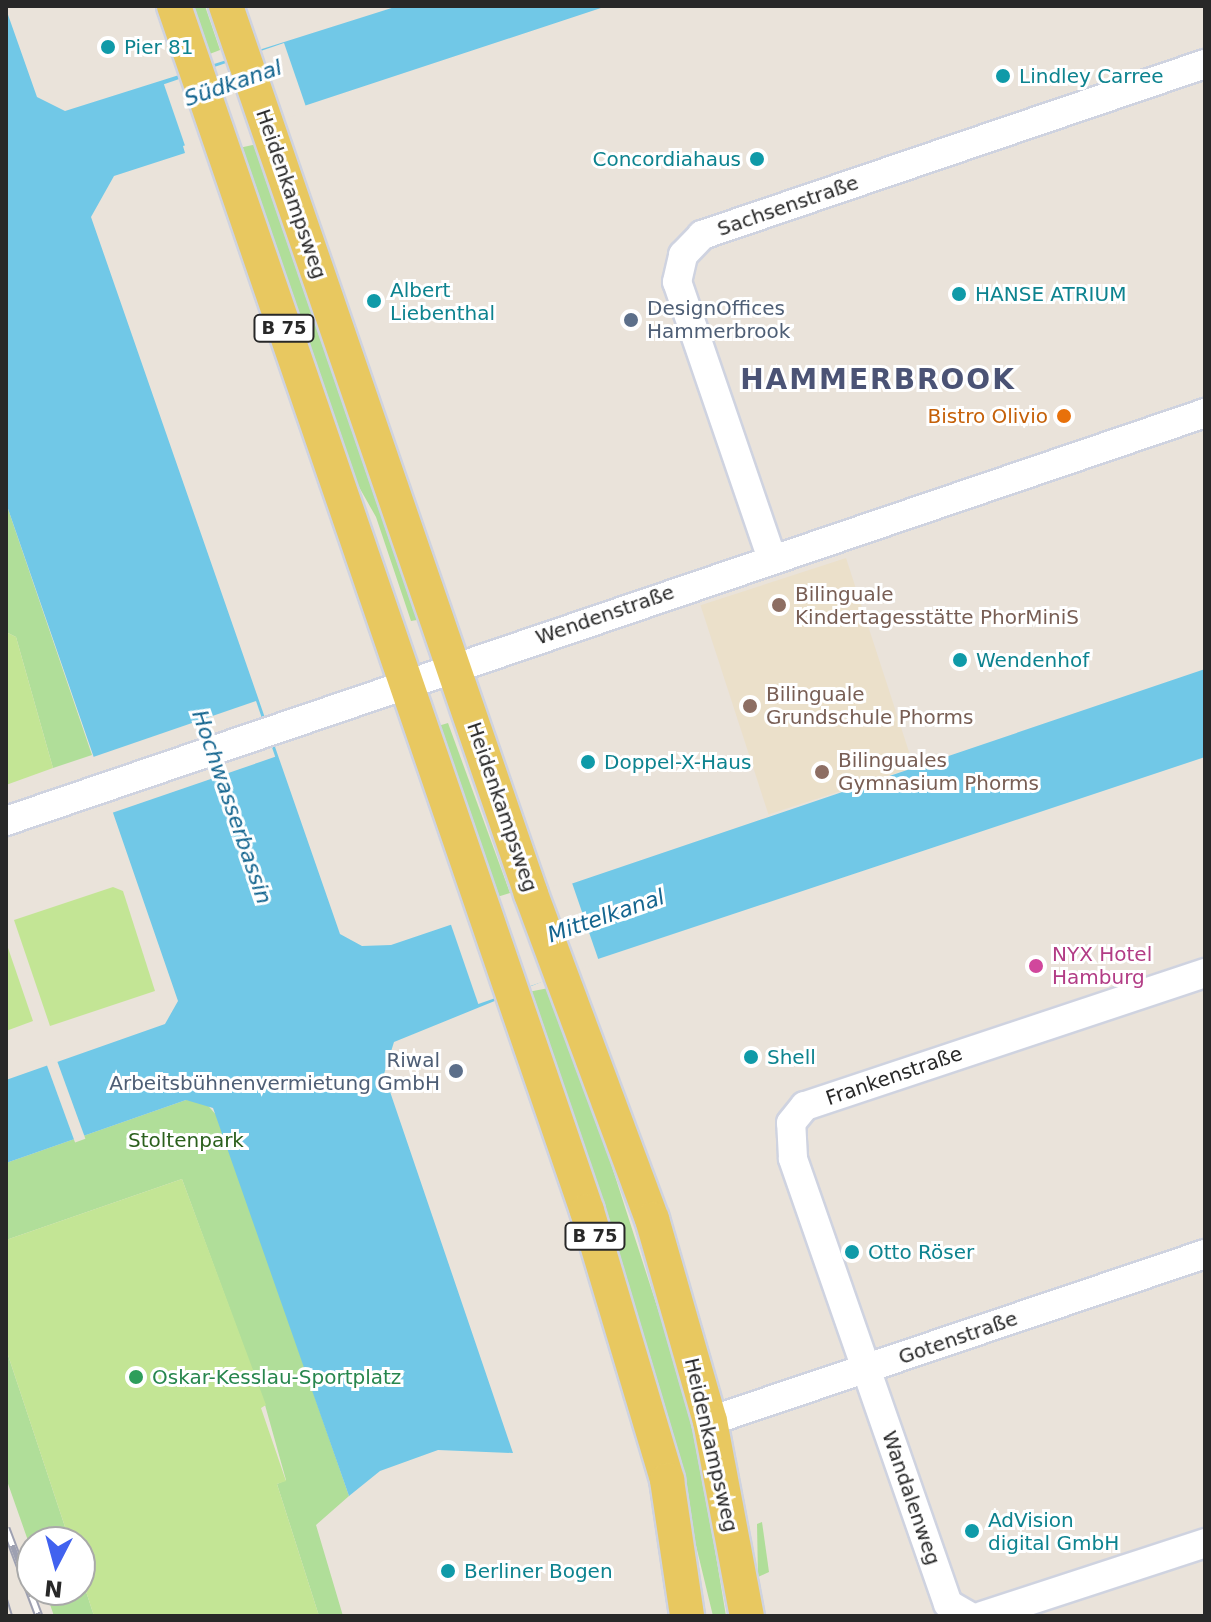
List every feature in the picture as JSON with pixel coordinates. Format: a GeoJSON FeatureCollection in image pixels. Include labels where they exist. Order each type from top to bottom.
{"type":"FeatureCollection","features":[{"type":"Feature","properties":{"kind":"main road","name":"B 75"},"geometry":{"type":"LineString","coordinates":[[174,6],[513,995],[646,1398],[687,1616]]}},
{"type":"Feature","properties":{"kind":"main road","name":"Heidenkampsweg"},"geometry":{"type":"LineString","coordinates":[[226,6],[531,894],[567,976],[652,1219],[710,1421],[747,1616]]}},
{"type":"Feature","properties":{"kind":"street","name":"Sachsenstraße"},"geometry":{"type":"LineString","coordinates":[[772,559],[677,282],[683,255],[702,235],[1205,64]]}},
{"type":"Feature","properties":{"kind":"street","name":"Wendenstraße"},"geometry":{"type":"LineString","coordinates":[[6,821],[265,729],[1205,413]]}},
{"type":"Feature","properties":{"kind":"street","name":"Frankenstraße"},"geometry":{"type":"LineString","coordinates":[[866,1369],[788,1138],[805,1106],[1205,973]]}},
{"type":"Feature","properties":{"kind":"street","name":"Gotenstraße"},"geometry":{"type":"LineString","coordinates":[[710,1421],[1205,1254]]}},
{"type":"Feature","properties":{"kind":"street","name":"Wandalenweg"},"geometry":{"type":"LineString","coordinates":[[866,1369],[948,1604],[969,1616]]}},
{"type":"Feature","properties":{"kind":"street"},"geometry":{"type":"LineString","coordinates":[[982,1616],[1205,1543]]}},
{"type":"Feature","properties":{"kind":"shaded area"},"geometry":{"type":"Polygon","coordinates":[[[846,558],[914,767],[768,815],[700,605],[846,558]]]}},
{"type":"Feature","properties":{"kind":"green space"},"geometry":{"type":"Polygon","coordinates":[[[191,6],[205,6],[220,50],[207,55],[191,6]]]}},
{"type":"Feature","properties":{"kind":"green space"},"geometry":{"type":"Polygon","coordinates":[[[262,143],[423,619],[411,621],[376,517],[350,471],[239,148],[262,143]]]}},
{"type":"Feature","properties":{"kind":"green space"},"geometry":{"type":"Polygon","coordinates":[[[6,503],[92,755],[53,768],[16,637],[6,632],[6,503]]]}},
{"type":"Feature","properties":{"kind":"green space"},"geometry":{"type":"Polygon","coordinates":[[[6,632],[16,637],[53,768],[6,785],[6,632]]]}},
{"type":"Feature","properties":{"kind":"green space"},"geometry":{"type":"Polygon","coordinates":[[[448,723],[510,893],[497,897],[438,726],[448,723]]]}},
{"type":"Feature","properties":{"kind":"green space"},"geometry":{"type":"Polygon","coordinates":[[[113,887],[123,891],[155,991],[50,1026],[14,920],[113,887]]]}},
{"type":"Feature","properties":{"kind":"green space"},"geometry":{"type":"Polygon","coordinates":[[[6,942],[33,1021],[6,1031],[6,942]]]}},
{"type":"Feature","properties":{"kind":"green space"},"geometry":{"type":"Polygon","coordinates":[[[554,987],[693,1418],[726,1616],[713,1616],[652,1363],[528,992],[554,987]]]}},
{"type":"Feature","properties":{"kind":"green space","name":"Stoltenpark"},"geometry":{"type":"Polygon","coordinates":[[[186,1100],[204,1101],[218,1117],[349,1496],[316,1525],[343,1616],[319,1616],[277,1484],[286,1480],[265,1405],[182,1179],[6,1240],[6,1163],[186,1100]]]}},
{"type":"Feature","properties":{"kind":"green space","name":"Oskar-Kesslau-Sportplatz"},"geometry":{"type":"Polygon","coordinates":[[[182,1179],[266,1405],[261,1408],[286,1481],[277,1484],[319,1616],[94,1616],[91,1606],[96,1606],[96,1526],[65,1526],[6,1349],[6,1240],[182,1179]]]}},
{"type":"Feature","properties":{"kind":"green space"},"geometry":{"type":"Polygon","coordinates":[[[6,1349],[65,1526],[23,1526],[6,1478],[6,1349]]]}},
{"type":"Feature","properties":{"kind":"green space"},"geometry":{"type":"Polygon","coordinates":[[[762,1522],[769,1572],[758,1577],[757,1524],[762,1522]]]}},
{"type":"Feature","properties":{"kind":"green space"},"geometry":{"type":"Polygon","coordinates":[[[51,1606],[91,1606],[94,1616],[54,1616],[51,1606]]]}},
{"type":"Feature","properties":{"kind":"water"},"geometry":{"type":"Polygon","coordinates":[[[398,6],[607,6],[183,146],[185,153],[114,176],[91,217],[340,934],[362,946],[391,945],[1205,669],[1205,757],[598,959],[394,1042],[384,1074],[513,1453],[438,1450],[380,1471],[349,1496],[213,1108],[186,1100],[6,1163],[6,1080],[165,1024],[178,1001],[6,503],[6,9],[37,97],[65,111],[398,6]]]}},
{"type":"Feature","properties":{"kind":"pier"},"geometry":{"type":"Polygon","coordinates":[[[284,43],[307,111],[187,152],[164,84],[284,43]]]}},
{"type":"Feature","properties":{"kind":"pier"},"geometry":{"type":"Polygon","coordinates":[[[256,701],[275,757],[109,814],[90,758],[256,701]]]}},
{"type":"Feature","properties":{"kind":"pier"},"geometry":{"type":"Polygon","coordinates":[[[571,880],[599,962],[478,1004],[450,922],[571,880]]]}},
{"type":"Feature","properties":{"kind":"pier"},"geometry":{"type":"Polygon","coordinates":[[[56,1058],[85,1139],[75,1143],[46,1062],[56,1058]]]}},
{"type":"Feature","properties":{"kind":"tram line"},"geometry":{"type":"LineString","coordinates":[[6,1596],[12,1616]]}},
{"type":"Feature","properties":{"kind":"railway"},"geometry":{"type":"LineString","coordinates":[[6,1528],[39,1616]]}},
{"type":"Feature","properties":{"kind":"place","name":"Pier 81"},"geometry":{"type":"Point","coordinates":[108,47]}},
{"type":"Feature","properties":{"kind":"place","name":"Lindley Carree"},"geometry":{"type":"Point","coordinates":[1003,76]}},
{"type":"Feature","properties":{"kind":"place","name":"Concordiahaus"},"geometry":{"type":"Point","coordinates":[757,159]}},
{"type":"Feature","properties":{"kind":"place","name":"HANSE ATRIUM"},"geometry":{"type":"Point","coordinates":[959,294]}},
{"type":"Feature","properties":{"kind":"place","name":"Albert Liebenthal"},"geometry":{"type":"Point","coordinates":[374,301]}},
{"type":"Feature","properties":{"kind":"place","name":"DesignOffices Hammerbrook"},"geometry":{"type":"Point","coordinates":[631,320]}},
{"type":"Feature","properties":{"kind":"place","name":"Bistro Olivio"},"geometry":{"type":"Point","coordinates":[1064,416]}},
{"type":"Feature","properties":{"kind":"place","name":"Bilinguale Kindertagesstätte PhorMiniS"},"geometry":{"type":"Point","coordinates":[779,605]}},
{"type":"Feature","properties":{"kind":"place","name":"Wendenhof"},"geometry":{"type":"Point","coordinates":[960,660]}},
{"type":"Feature","properties":{"kind":"place","name":"Bilinguale Grundschule Phorms"},"geometry":{"type":"Point","coordinates":[750,706]}},
{"type":"Feature","properties":{"kind":"place","name":"Doppel-X-Haus"},"geometry":{"type":"Point","coordinates":[588,762]}},
{"type":"Feature","properties":{"kind":"place","name":"Bilinguales Gymnasium Phorms"},"geometry":{"type":"Point","coordinates":[822,772]}},
{"type":"Feature","properties":{"kind":"place","name":"NYX Hotel Hamburg"},"geometry":{"type":"Point","coordinates":[1036,966]}},
{"type":"Feature","properties":{"kind":"place","name":"Shell"},"geometry":{"type":"Point","coordinates":[751,1057]}},
{"type":"Feature","properties":{"kind":"place","name":"Riwal Arbeitsbühnenvermietung GmbH"},"geometry":{"type":"Point","coordinates":[456,1071]}},
{"type":"Feature","properties":{"kind":"place","name":"Otto Röser"},"geometry":{"type":"Point","coordinates":[852,1252]}},
{"type":"Feature","properties":{"kind":"place","name":"Oskar-Kesslau-Sportplatz"},"geometry":{"type":"Point","coordinates":[136,1377]}},
{"type":"Feature","properties":{"kind":"place","name":"AdVision digital GmbH"},"geometry":{"type":"Point","coordinates":[972,1531]}},
{"type":"Feature","properties":{"kind":"place","name":"Berliner Bogen"},"geometry":{"type":"Point","coordinates":[448,1571]}},
{"type":"Feature","properties":{"kind":"district","name":"HAMMERBROOK"},"geometry":{"type":"Point","coordinates":[878,380]}},
{"type":"Feature","properties":{"kind":"water label","name":"Südkanal"},"geometry":{"type":"Point","coordinates":[233,83]}},
{"type":"Feature","properties":{"kind":"water label","name":"Hochwasserbassin"},"geometry":{"type":"Point","coordinates":[232,807]}},
{"type":"Feature","properties":{"kind":"water label","name":"Mittelkanal"},"geometry":{"type":"Point","coordinates":[606,916]}}]}
